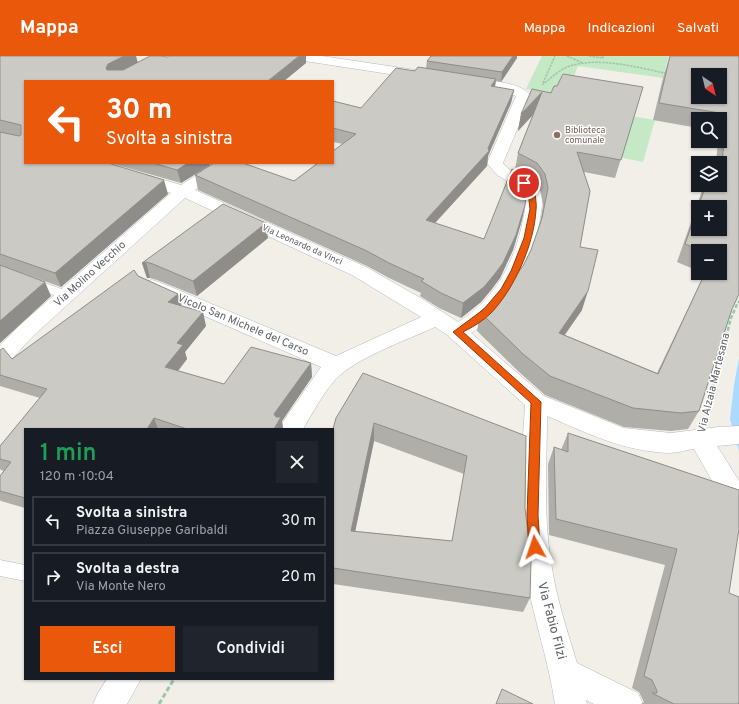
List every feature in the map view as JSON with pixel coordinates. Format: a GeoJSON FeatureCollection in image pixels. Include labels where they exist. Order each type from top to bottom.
{"type":"FeatureCollection","features":[{"type":"Feature","properties":{"kind":"street"},"geometry":{"type":"LineString","coordinates":[[119,80],[163,56]]}},
{"type":"Feature","properties":{"kind":"street"},"geometry":{"type":"LineString","coordinates":[[298,56],[436,77]]}},
{"type":"Feature","properties":{"kind":"street"},"geometry":{"type":"LineString","coordinates":[[451,80],[510,89],[518,91],[523,95],[523,99],[495,163],[500,170],[529,187],[533,196],[527,238],[520,260],[509,283],[501,296],[487,311],[470,325],[457,332]]}},
{"type":"Feature","properties":{"kind":"street","name":"Via Leonardo da Vinci"},"geometry":{"type":"LineString","coordinates":[[93,164],[183,191],[342,262],[378,282],[457,332],[536,402],[634,440],[671,443],[735,435]]}},
{"type":"Feature","properties":{"kind":"street","name":"Via Molino Vecchio"},"geometry":{"type":"LineString","coordinates":[[0,358],[26,331],[183,191],[224,164]]}},
{"type":"Feature","properties":{"kind":"street","name":"Vicolo San Michele del Carso"},"geometry":{"type":"LineString","coordinates":[[150,285],[331,370]]}},
{"type":"Feature","properties":{"kind":"street"},"geometry":{"type":"LineString","coordinates":[[291,428],[331,370],[352,356],[436,318]]}},
{"type":"Feature","properties":{"kind":"street","name":"Via Fabio Filzi"},"geometry":{"type":"LineString","coordinates":[[536,402],[533,515],[536,554],[544,600],[565,673],[571,704]]}},
{"type":"Feature","properties":{"kind":"street","name":"Via Alzaia Martesana"},"geometry":{"type":"LineString","coordinates":[[700,439],[739,504]]}},
{"type":"Feature","properties":{"kind":"street"},"geometry":{"type":"LineString","coordinates":[[565,673],[627,704]]}},
{"type":"Feature","properties":{"kind":"street"},"geometry":{"type":"LineString","coordinates":[[109,704],[124,680]]}},
{"type":"Feature","properties":{"kind":"lane"},"geometry":{"type":"LineString","coordinates":[[0,271],[66,296]]}},
{"type":"Feature","properties":{"kind":"lane"},"geometry":{"type":"LineString","coordinates":[[0,568],[24,573]]}},
{"type":"Feature","properties":{"kind":"path"},"geometry":{"type":"LineString","coordinates":[[555,56],[541,86],[558,72],[567,67],[584,64],[600,63],[665,73]]}},
{"type":"Feature","properties":{"kind":"path"},"geometry":{"type":"LineString","coordinates":[[567,56],[584,64]]}},
{"type":"Feature","properties":{"kind":"path"},"geometry":{"type":"LineString","coordinates":[[589,56],[603,57],[600,63]]}},
{"type":"Feature","properties":{"kind":"path","name":"Via Alzaia Martesana"},"geometry":{"type":"LineString","coordinates":[[700,439],[731,318],[739,301]]}},
{"type":"Feature","properties":{"kind":"path"},"geometry":{"type":"LineString","coordinates":[[159,704],[173,680]]}},
{"type":"Feature","properties":{"kind":"green space"},"geometry":{"type":"Polygon","coordinates":[[[542,56],[669,56],[663,78],[578,66],[566,95],[526,89],[542,56]]]}},
{"type":"Feature","properties":{"kind":"green space"},"geometry":{"type":"Polygon","coordinates":[[[589,109],[655,120],[643,162],[574,148],[589,109]]]}},
{"type":"Feature","properties":{"kind":"water"},"geometry":{"type":"Polygon","coordinates":[[[739,358],[739,451],[730,419],[739,358]]]}},
{"type":"Feature","properties":{"kind":"building"},"geometry":{"type":"Polygon","coordinates":[[[0,56],[124,56],[108,64],[106,68],[107,70],[123,70],[150,56],[299,56],[269,80],[24,80],[24,164],[111,164],[164,180],[55,273],[0,254],[0,132],[19,136],[21,135],[21,125],[0,120],[0,56]]]}},
{"type":"Feature","properties":{"kind":"building"},"geometry":{"type":"Polygon","coordinates":[[[431,56],[513,56],[502,72],[427,61],[431,56]]]}},
{"type":"Feature","properties":{"kind":"building"},"geometry":{"type":"Polygon","coordinates":[[[670,56],[739,56],[739,294],[732,309],[699,411],[681,413],[633,408],[550,376],[523,354],[480,312],[502,293],[523,266],[531,250],[542,218],[548,188],[545,174],[537,163],[518,153],[542,92],[521,114],[532,89],[551,93],[554,86],[557,86],[563,74],[643,87],[621,160],[577,152],[590,191],[580,247],[598,250],[588,291],[559,333],[658,374],[702,280],[727,280],[727,244],[691,244],[691,246],[685,244],[691,227],[691,236],[727,236],[727,200],[701,200],[703,192],[727,192],[727,156],[723,156],[723,148],[727,148],[727,112],[714,112],[659,103],[670,56]]]}},
{"type":"Feature","properties":{"kind":"building"},"geometry":{"type":"Polygon","coordinates":[[[418,67],[496,79],[491,86],[514,90],[488,148],[489,151],[426,220],[484,239],[512,169],[524,176],[527,185],[525,205],[516,235],[503,263],[484,287],[463,303],[441,293],[421,281],[424,279],[367,251],[195,175],[212,164],[246,164],[294,181],[317,164],[334,164],[334,150],[356,134],[334,128],[334,101],[361,108],[396,68],[415,71],[418,67]]]}},
{"type":"Feature","properties":{"kind":"building"},"geometry":{"type":"Polygon","coordinates":[[[156,164],[186,164],[177,170],[156,164]]]}},
{"type":"Feature","properties":{"kind":"building"},"geometry":{"type":"Polygon","coordinates":[[[223,204],[266,223],[193,281],[153,264],[146,262],[142,263],[223,204]]]}},
{"type":"Feature","properties":{"kind":"building"},"geometry":{"type":"Polygon","coordinates":[[[0,265],[45,282],[0,321],[0,265]]]}},
{"type":"Feature","properties":{"kind":"building"},"geometry":{"type":"Polygon","coordinates":[[[134,270],[138,276],[178,294],[168,302],[203,312],[177,343],[183,345],[165,367],[224,384],[251,347],[311,363],[274,414],[276,417],[281,417],[275,428],[184,428],[154,418],[148,428],[24,428],[24,498],[0,491],[0,476],[11,462],[0,459],[0,446],[47,389],[0,375],[0,350],[3,348],[12,359],[134,270]]]}},
{"type":"Feature","properties":{"kind":"building"},"geometry":{"type":"Polygon","coordinates":[[[363,373],[526,436],[525,508],[531,561],[530,598],[334,568],[333,428],[336,418],[363,373]],[[374,423],[351,531],[452,541],[467,456],[374,423]]]}},
{"type":"Feature","properties":{"kind":"building"},"geometry":{"type":"Polygon","coordinates":[[[568,433],[739,490],[739,529],[729,593],[739,597],[739,704],[674,704],[652,693],[657,693],[657,691],[652,680],[644,676],[677,549],[556,519],[554,447],[568,452],[568,433]]]}},
{"type":"Feature","properties":{"kind":"building"},"geometry":{"type":"Polygon","coordinates":[[[502,689],[533,704],[496,704],[502,689]]]}},
{"type":"Feature","properties":{"kind":"place","name":"Biblioteca comunale"},"geometry":{"type":"Point","coordinates":[557,135]}},
{"type":"Feature","properties":{"kind":"route"},"geometry":{"type":"LineString","coordinates":[[524,183],[532,191],[533,209],[531,223],[520,260],[505,290],[496,302],[482,316],[457,332],[536,402],[533,515],[535,547]]}}]}
